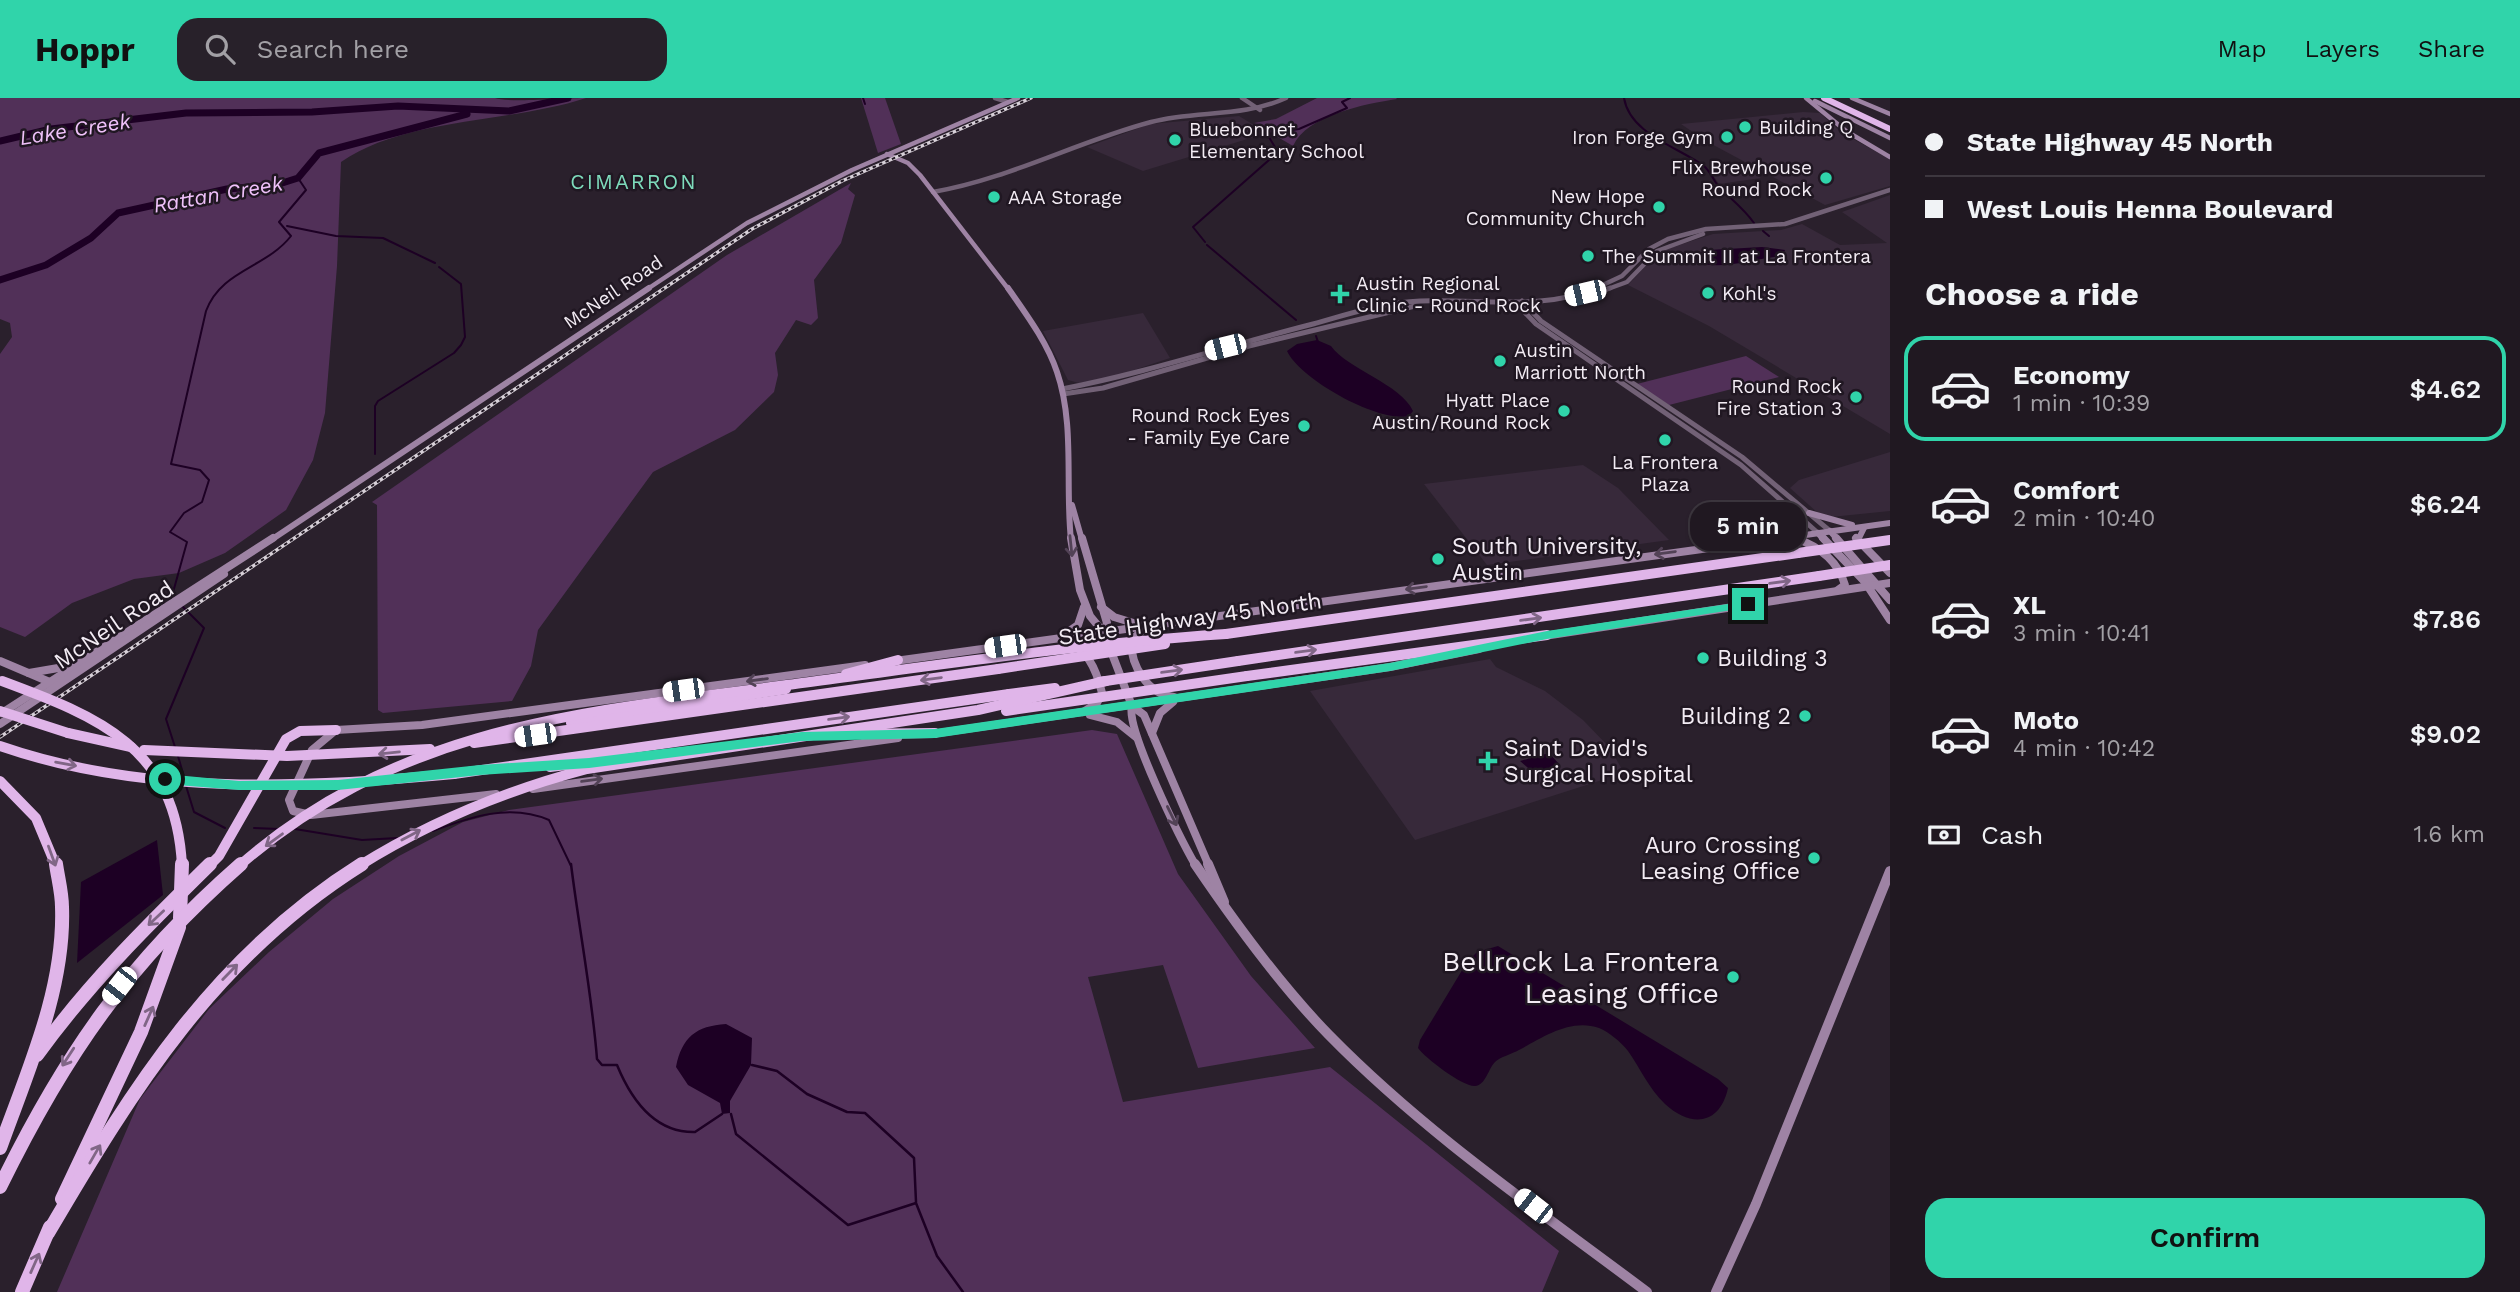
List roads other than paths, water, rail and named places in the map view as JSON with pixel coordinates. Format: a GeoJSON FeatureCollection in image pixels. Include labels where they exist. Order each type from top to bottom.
{"type":"FeatureCollection","features":[{"type":"Feature","properties":{"kind":"highway"},"geometry":{"type":"LineString","coordinates":[[1824,98],[1890,130]]}},
{"type":"Feature","properties":{"kind":"highway"},"geometry":{"type":"LineString","coordinates":[[1836,98],[1890,123]]}},
{"type":"Feature","properties":{"kind":"highway","name":"State Highway 45 North"},"geometry":{"type":"LineString","coordinates":[[0,712],[68,733],[144,750],[236,757],[351,757],[480,743],[1890,540]]}},
{"type":"Feature","properties":{"kind":"highway"},"geometry":{"type":"LineString","coordinates":[[0,746],[72,765],[140,777],[239,786],[338,785],[454,774],[1890,565]]}},
{"type":"Feature","properties":{"kind":"highway"},"geometry":{"type":"LineString","coordinates":[[0,1187],[34,1113],[67,1058],[119,986],[175,923],[223,878],[271,841],[321,808],[404,764],[472,737],[559,717],[1108,642],[1226,634]]}},
{"type":"Feature","properties":{"kind":"highway"},"geometry":{"type":"LineString","coordinates":[[916,719],[1047,706],[1547,635]]}},
{"type":"Feature","properties":{"kind":"highway"},"geometry":{"type":"LineString","coordinates":[[480,743],[595,719],[774,692],[898,660]]}},
{"type":"Feature","properties":{"kind":"highway"},"geometry":{"type":"LineString","coordinates":[[1,680],[96,720],[127,741],[146,761],[166,793],[183,854],[179,927],[164,977],[135,1045],[80,1154],[22,1292]]}},
{"type":"Feature","properties":{"kind":"highway"},"geometry":{"type":"LineString","coordinates":[[48,1233],[129,1097],[206,997],[241,961],[298,911],[391,846],[493,797],[565,774],[645,759],[1007,704],[1106,681]]}},
{"type":"Feature","properties":{"kind":"highway"},"geometry":{"type":"LineString","coordinates":[[0,1125],[40,1051],[66,1015],[123,949],[219,856],[286,739],[300,731],[336,730]]}},
{"type":"Feature","properties":{"kind":"highway"},"geometry":{"type":"LineString","coordinates":[[480,770],[589,763],[802,737],[935,733]]}},
{"type":"Feature","properties":{"kind":"highway"},"geometry":{"type":"LineString","coordinates":[[0,781],[27,808],[46,839],[59,876],[62,931],[51,999],[0,1148]]}},
{"type":"Feature","properties":{"kind":"main road","name":"McNeil Road"},"geometry":{"type":"LineString","coordinates":[[0,712],[54,684],[723,238],[794,197],[1018,98]]}},
{"type":"Feature","properties":{"kind":"main road"},"geometry":{"type":"LineString","coordinates":[[1808,98],[1890,138]]}},
{"type":"Feature","properties":{"kind":"main road"},"geometry":{"type":"LineString","coordinates":[[1808,98],[1846,131],[1890,156]]}},
{"type":"Feature","properties":{"kind":"main road"},"geometry":{"type":"LineString","coordinates":[[1852,98],[1890,114]]}},
{"type":"Feature","properties":{"kind":"main road"},"geometry":{"type":"LineString","coordinates":[[886,155],[913,168],[933,192],[1032,324],[1048,352],[1063,391],[1073,566],[1085,604],[1093,626],[1104,633],[1132,706],[1144,715],[1224,901]]}},
{"type":"Feature","properties":{"kind":"main road"},"geometry":{"type":"LineString","coordinates":[[1069,499],[1107,623],[1104,633]]}},
{"type":"Feature","properties":{"kind":"main road"},"geometry":{"type":"LineString","coordinates":[[1788,537],[1800,531],[1805,515],[1836,523],[1866,526]]}},
{"type":"Feature","properties":{"kind":"main road"},"geometry":{"type":"LineString","coordinates":[[1890,523],[422,725],[336,730],[323,736],[313,748],[290,795],[290,806],[301,814],[428,804],[853,742],[1080,714],[1390,667],[1547,635],[1890,583]]}},
{"type":"Feature","properties":{"kind":"main road"},"geometry":{"type":"LineString","coordinates":[[1866,526],[1856,538],[1890,573]]}},
{"type":"Feature","properties":{"kind":"main road"},"geometry":{"type":"LineString","coordinates":[[1830,531],[1879,584],[1890,600]]}},
{"type":"Feature","properties":{"kind":"main road"},"geometry":{"type":"LineString","coordinates":[[1818,533],[1867,586],[1890,620]]}},
{"type":"Feature","properties":{"kind":"main road"},"geometry":{"type":"LineString","coordinates":[[1788,537],[1815,545],[1842,575],[1845,585],[1838,590]]}},
{"type":"Feature","properties":{"kind":"main road","name":"McNeil Road"},"geometry":{"type":"LineString","coordinates":[[0,724],[112,639],[249,554]]}},
{"type":"Feature","properties":{"kind":"main road"},"geometry":{"type":"LineString","coordinates":[[1059,638],[1078,625],[1085,604]]}},
{"type":"Feature","properties":{"kind":"main road"},"geometry":{"type":"LineString","coordinates":[[1100,607],[1123,621],[1146,627]]}},
{"type":"Feature","properties":{"kind":"main road"},"geometry":{"type":"LineString","coordinates":[[1146,627],[1131,641],[1131,650],[1143,681],[1159,695],[1180,698]]}},
{"type":"Feature","properties":{"kind":"main road"},"geometry":{"type":"LineString","coordinates":[[1059,638],[1079,645],[1086,652],[1098,678],[1102,693],[1097,703],[1080,714]]}},
{"type":"Feature","properties":{"kind":"main road"},"geometry":{"type":"LineString","coordinates":[[29,673],[61,669],[112,639]]}},
{"type":"Feature","properties":{"kind":"main road"},"geometry":{"type":"LineString","coordinates":[[0,661],[54,684]]}},
{"type":"Feature","properties":{"kind":"main road"},"geometry":{"type":"LineString","coordinates":[[1152,733],[1160,713],[1180,698]]}},
{"type":"Feature","properties":{"kind":"main road"},"geometry":{"type":"LineString","coordinates":[[1132,706],[1129,715],[1139,740],[1182,836],[1212,890],[1224,901],[1297,1001],[1370,1076],[1426,1123],[1647,1292]]}},
{"type":"Feature","properties":{"kind":"main road"},"geometry":{"type":"LineString","coordinates":[[1080,714],[1117,722],[1139,740]]}},
{"type":"Feature","properties":{"kind":"main road"},"geometry":{"type":"LineString","coordinates":[[1716,1292],[1756,1204],[1890,870]]}},
{"type":"Feature","properties":{"kind":"street"},"geometry":{"type":"LineString","coordinates":[[995,98],[1008,102]]}},
{"type":"Feature","properties":{"kind":"street"},"geometry":{"type":"LineString","coordinates":[[1242,98],[1261,111]]}},
{"type":"Feature","properties":{"kind":"street"},"geometry":{"type":"LineString","coordinates":[[933,192],[990,181],[1152,122],[1261,111],[1286,98]]}},
{"type":"Feature","properties":{"kind":"street"},"geometry":{"type":"LineString","coordinates":[[1063,391],[1120,383],[1179,364],[1394,309],[1442,304],[1521,304],[1576,300],[1602,293],[1633,277],[1657,251],[1677,242],[1728,229],[1785,224],[1890,190]]}},
{"type":"Feature","properties":{"kind":"street"},"geometry":{"type":"LineString","coordinates":[[1063,391],[1390,304],[1448,299],[1521,304],[1548,326],[1742,457],[1805,515],[1830,531]]}},
{"type":"Feature","properties":{"kind":"street"},"geometry":{"type":"LineString","coordinates":[[1120,383],[1144,370]]}},
{"type":"Feature","properties":{"kind":"street"},"geometry":{"type":"LineString","coordinates":[[1805,515],[1818,533]]}},
{"type":"Feature","properties":{"kind":"waterway","name":"Lake Creek"},"geometry":{"type":"LineString","coordinates":[[0,141],[51,129],[186,113],[312,112],[398,106],[509,111],[568,98]]}},
{"type":"Feature","properties":{"kind":"waterway"},"geometry":{"type":"LineString","coordinates":[[863,98],[865,104]]}},
{"type":"Feature","properties":{"kind":"waterway"},"geometry":{"type":"LineString","coordinates":[[1205,242],[1193,227],[1278,152],[1267,134],[1299,129],[1347,108],[1342,102],[1350,98]]}},
{"type":"Feature","properties":{"kind":"waterway"},"geometry":{"type":"LineString","coordinates":[[1624,98],[1635,121],[1656,138],[1704,166],[1720,188],[1754,223]]}},
{"type":"Feature","properties":{"kind":"waterway","name":"Rattan Creek"},"geometry":{"type":"LineString","coordinates":[[0,280],[46,265],[91,238],[118,213],[227,189],[276,185],[298,178],[319,153],[467,114]]}},
{"type":"Feature","properties":{"kind":"waterway"},"geometry":{"type":"LineString","coordinates":[[172,596],[187,542],[170,532],[184,513],[202,502],[209,480],[200,470],[171,464],[206,311],[222,286],[281,247],[291,236],[279,222],[306,190],[298,178]]}},
{"type":"Feature","properties":{"kind":"waterway"},"geometry":{"type":"LineString","coordinates":[[287,226],[336,236],[383,238],[435,263]]}},
{"type":"Feature","properties":{"kind":"waterway"},"geometry":{"type":"LineString","coordinates":[[1763,231],[1769,236]]}},
{"type":"Feature","properties":{"kind":"waterway"},"geometry":{"type":"LineString","coordinates":[[1207,245],[1296,320]]}},
{"type":"Feature","properties":{"kind":"waterway"},"geometry":{"type":"LineString","coordinates":[[375,454],[375,406],[378,401],[454,353],[465,337],[461,284],[439,267]]}},
{"type":"Feature","properties":{"kind":"waterway"},"geometry":{"type":"LineString","coordinates":[[1316,336],[1318,342]]}},
{"type":"Feature","properties":{"kind":"waterway"},"geometry":{"type":"LineString","coordinates":[[175,747],[166,719],[204,628],[182,606]]}},
{"type":"Feature","properties":{"kind":"waterway"},"geometry":{"type":"LineString","coordinates":[[178,756],[184,777]]}},
{"type":"Feature","properties":{"kind":"waterway"},"geometry":{"type":"LineString","coordinates":[[186,786],[194,812],[225,828]]}},
{"type":"Feature","properties":{"kind":"waterway"},"geometry":{"type":"LineString","coordinates":[[433,831],[490,814],[505,812],[534,815],[549,820],[571,866]]}},
{"type":"Feature","properties":{"kind":"waterway"},"geometry":{"type":"LineString","coordinates":[[254,828],[279,829]]}},
{"type":"Feature","properties":{"kind":"waterway"},"geometry":{"type":"LineString","coordinates":[[295,829],[362,840],[397,838]]}},
{"type":"Feature","properties":{"kind":"waterway"},"geometry":{"type":"LineString","coordinates":[[571,864],[597,1059],[602,1065],[617,1065],[629,1090],[646,1112],[668,1127],[695,1132],[722,1114]]}},
{"type":"Feature","properties":{"kind":"waterway"},"geometry":{"type":"LineString","coordinates":[[752,1065],[777,1071],[807,1094],[847,1112],[865,1113],[914,1158],[916,1202]]}},
{"type":"Feature","properties":{"kind":"waterway"},"geometry":{"type":"LineString","coordinates":[[731,1114],[736,1134],[848,1225],[916,1203],[937,1256],[963,1292]]}},
{"type":"Feature","properties":{"kind":"railway"},"geometry":{"type":"LineString","coordinates":[[0,737],[752,229],[842,181],[1031,98]]}},
{"type":"Feature","properties":{"kind":"place","name":"Building Q"},"geometry":{"type":"Point","coordinates":[1745,127]}},
{"type":"Feature","properties":{"kind":"place","name":"Iron Forge Gym"},"geometry":{"type":"Point","coordinates":[1727,137]}},
{"type":"Feature","properties":{"kind":"place","name":"Bluebonnet Elementary School"},"geometry":{"type":"Point","coordinates":[1175,140]}},
{"type":"Feature","properties":{"kind":"place","name":"Flix Brewhouse Round Rock"},"geometry":{"type":"Point","coordinates":[1826,178]}},
{"type":"Feature","properties":{"kind":"place","name":"AAA Storage"},"geometry":{"type":"Point","coordinates":[994,197]}},
{"type":"Feature","properties":{"kind":"place","name":"New Hope Community Church"},"geometry":{"type":"Point","coordinates":[1659,207]}},
{"type":"Feature","properties":{"kind":"place","name":"The Summit II at La Frontera"},"geometry":{"type":"Point","coordinates":[1588,256]}},
{"type":"Feature","properties":{"kind":"place","name":"Kohl's"},"geometry":{"type":"Point","coordinates":[1708,293]}},
{"type":"Feature","properties":{"kind":"place","name":"Austin Regional Clinic - Round Rock"},"geometry":{"type":"Point","coordinates":[1340,294]}},
{"type":"Feature","properties":{"kind":"place","name":"Austin Marriott North"},"geometry":{"type":"Point","coordinates":[1500,361]}},
{"type":"Feature","properties":{"kind":"place","name":"Round Rock Fire Station 3"},"geometry":{"type":"Point","coordinates":[1856,397]}},
{"type":"Feature","properties":{"kind":"place","name":"Hyatt Place Austin/Round Rock"},"geometry":{"type":"Point","coordinates":[1564,411]}},
{"type":"Feature","properties":{"kind":"place","name":"Round Rock Eyes - Family Eye Care"},"geometry":{"type":"Point","coordinates":[1304,426]}},
{"type":"Feature","properties":{"kind":"place","name":"La Frontera Plaza"},"geometry":{"type":"Point","coordinates":[1665,440]}},
{"type":"Feature","properties":{"kind":"place","name":"South University, Austin"},"geometry":{"type":"Point","coordinates":[1438,559]}},
{"type":"Feature","properties":{"kind":"place","name":"Building 3"},"geometry":{"type":"Point","coordinates":[1703,658]}},
{"type":"Feature","properties":{"kind":"place","name":"Building 2"},"geometry":{"type":"Point","coordinates":[1805,716]}},
{"type":"Feature","properties":{"kind":"place","name":"Saint David's Surgical Hospital"},"geometry":{"type":"Point","coordinates":[1488,761]}},
{"type":"Feature","properties":{"kind":"place","name":"Auro Crossing Leasing Office"},"geometry":{"type":"Point","coordinates":[1814,858]}},
{"type":"Feature","properties":{"kind":"place","name":"Bellrock La Frontera Leasing Office"},"geometry":{"type":"Point","coordinates":[1733,977]}},
{"type":"Feature","properties":{"kind":"district","name":"CIMARRON"},"geometry":{"type":"Point","coordinates":[634,181]}}]}
